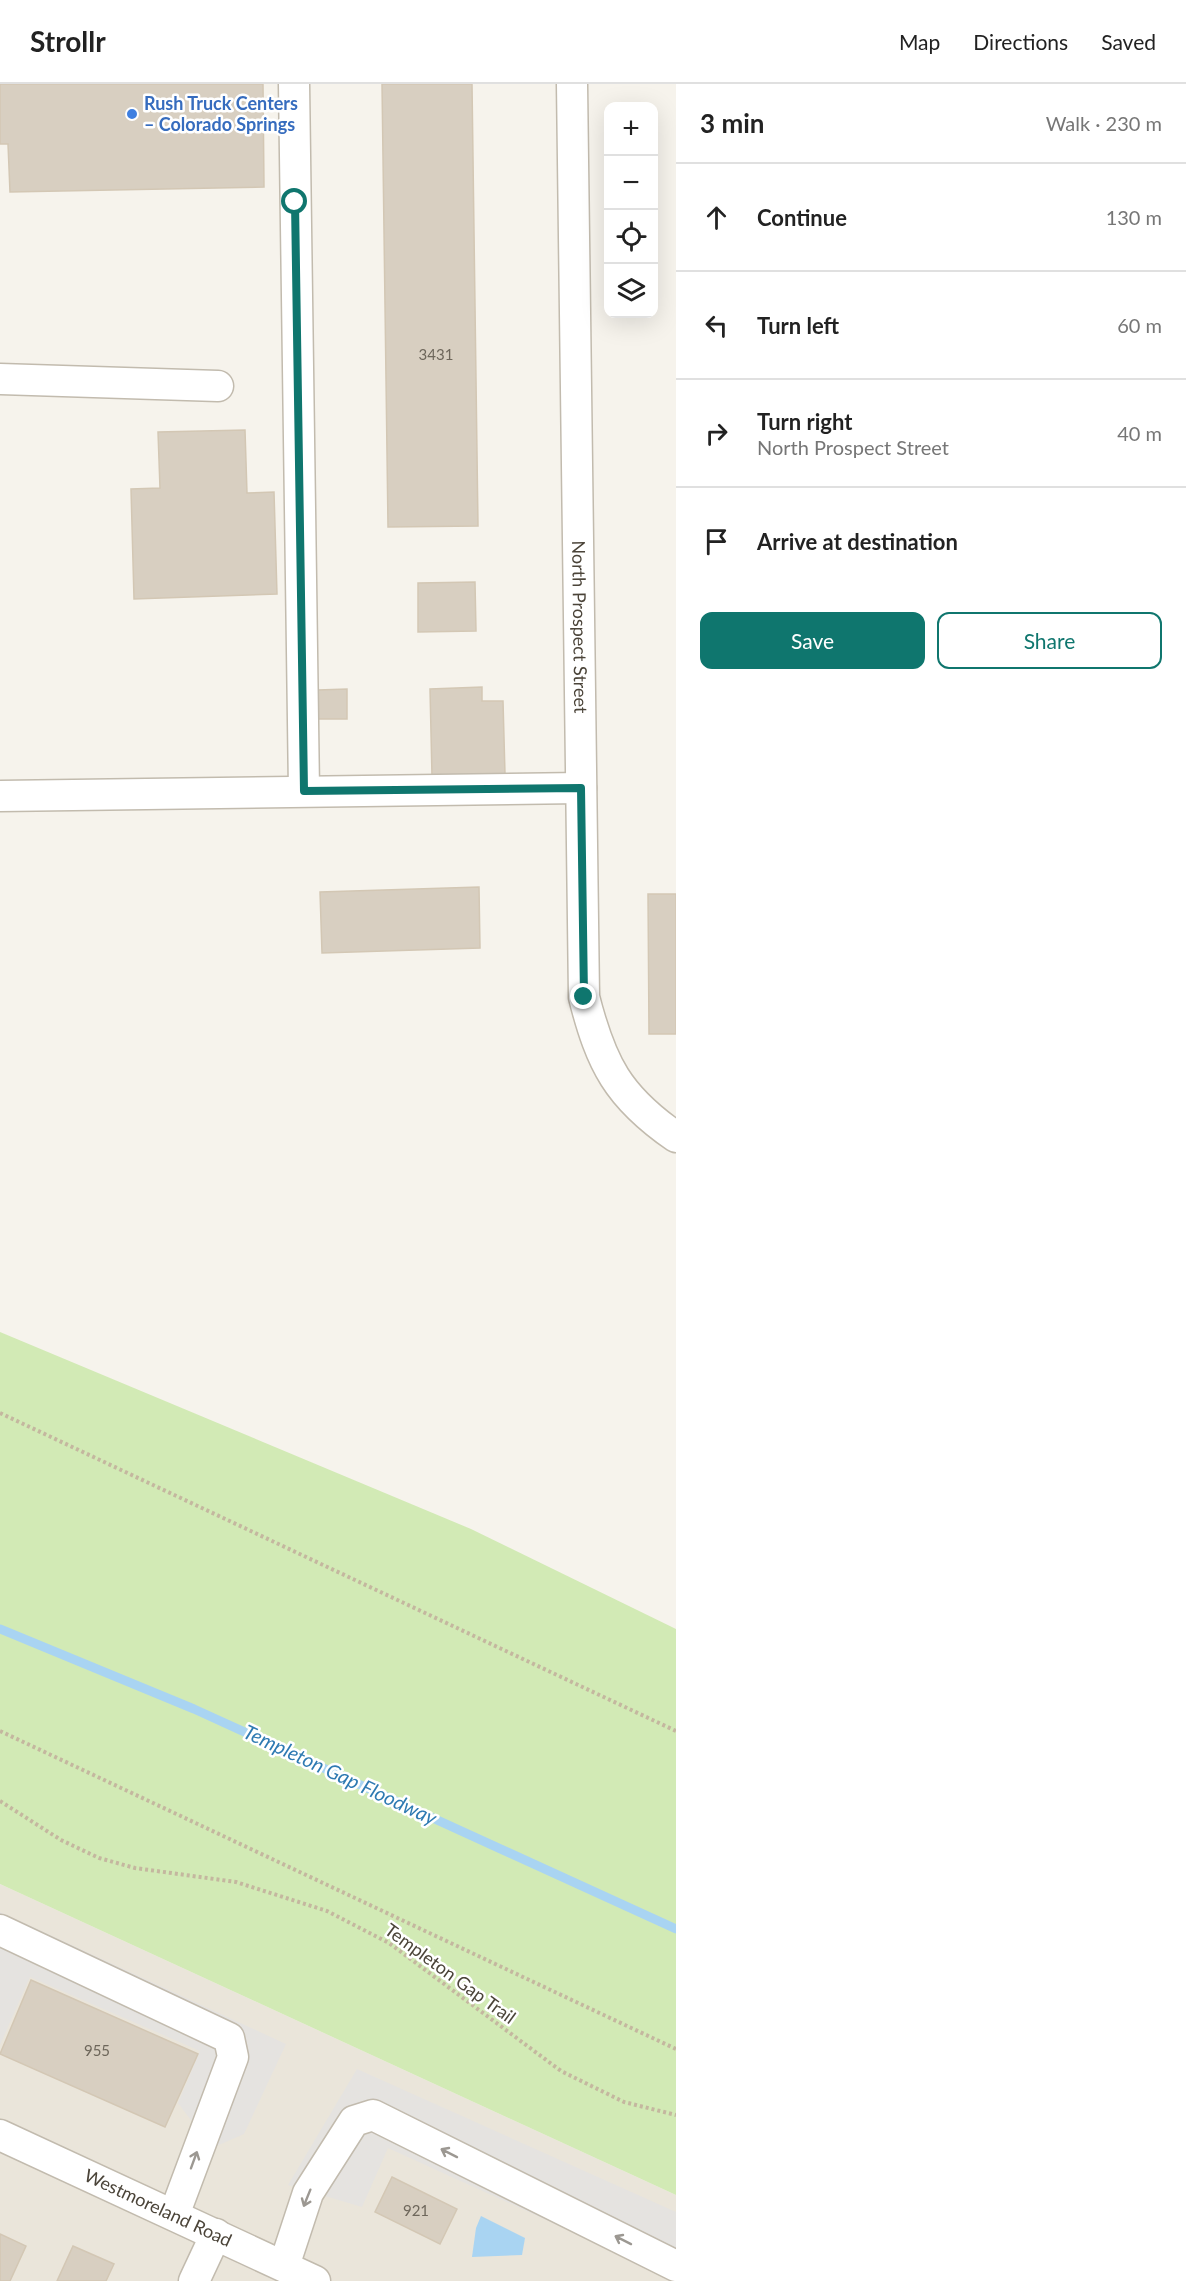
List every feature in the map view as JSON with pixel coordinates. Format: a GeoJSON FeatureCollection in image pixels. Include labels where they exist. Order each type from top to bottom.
{"type":"FeatureCollection","features":[{"type":"Feature","properties":{"kind":"street"},"geometry":{"type":"LineString","coordinates":[[294,84],[304,791]]}},
{"type":"Feature","properties":{"kind":"street","name":"North Prospect Street"},"geometry":{"type":"LineString","coordinates":[[572,84],[584,997],[595,1040],[608,1070],[626,1095],[676,1137]]}},
{"type":"Feature","properties":{"kind":"street"},"geometry":{"type":"LineString","coordinates":[[0,379],[218,386]]}},
{"type":"Feature","properties":{"kind":"street"},"geometry":{"type":"LineString","coordinates":[[0,796],[581,788]]}},
{"type":"Feature","properties":{"kind":"street"},"geometry":{"type":"LineString","coordinates":[[2,1937],[229,2038],[233,2057],[174,2215]]}},
{"type":"Feature","properties":{"kind":"street"},"geometry":{"type":"LineString","coordinates":[[284,2266],[308,2193],[354,2121],[374,2115],[676,2266]]}},
{"type":"Feature","properties":{"kind":"street","name":"Westmoreland Road"},"geometry":{"type":"LineString","coordinates":[[0,2134],[315,2281]]}},
{"type":"Feature","properties":{"kind":"street"},"geometry":{"type":"LineString","coordinates":[[194,2281],[216,2234]]}},
{"type":"Feature","properties":{"kind":"path"},"geometry":{"type":"LineString","coordinates":[[0,1413],[676,1731]]}},
{"type":"Feature","properties":{"kind":"path"},"geometry":{"type":"LineString","coordinates":[[0,1731],[676,2049]]}},
{"type":"Feature","properties":{"kind":"path","name":"Templeton Gap Trail"},"geometry":{"type":"LineString","coordinates":[[0,1801],[61,1840],[99,1858],[135,1868],[236,1882],[327,1911],[389,1943],[561,2071],[624,2102],[676,2115]]}},
{"type":"Feature","properties":{"kind":"shaded area"},"geometry":{"type":"Polygon","coordinates":[[[0,1884],[676,2195],[676,2281],[0,2281],[0,1884]]]}},
{"type":"Feature","properties":{"kind":"shaded area"},"geometry":{"type":"Polygon","coordinates":[[[0,1912],[286,2044],[244,2134],[212,2148],[178,2103],[200,2051],[30,1977],[0,2045],[0,1912]]]}},
{"type":"Feature","properties":{"kind":"shaded area"},"geometry":{"type":"Polygon","coordinates":[[[357,2069],[676,2212],[676,2279],[388,2148],[362,2207],[288,2185],[357,2069]]]}},
{"type":"Feature","properties":{"kind":"green space"},"geometry":{"type":"Polygon","coordinates":[[[0,1332],[471,1529],[676,1629],[676,2195],[0,1884],[0,1332]]]}},
{"type":"Feature","properties":{"kind":"water"},"geometry":{"type":"Polygon","coordinates":[[[481,2216],[525,2238],[522,2255],[472,2257],[476,2228],[481,2216]]]}},
{"type":"Feature","properties":{"kind":"building","name":"Rush Truck Centers – Colorado Springs"},"geometry":{"type":"Polygon","coordinates":[[[0,84],[263,84],[264,187],[10,192],[8,144],[0,144],[0,84]]]}},
{"type":"Feature","properties":{"kind":"building"},"geometry":{"type":"Polygon","coordinates":[[[382,84],[472,84],[478,526],[388,527],[382,84]]]}},
{"type":"Feature","properties":{"kind":"building"},"geometry":{"type":"Polygon","coordinates":[[[245,430],[247,493],[274,492],[277,594],[134,599],[131,489],[160,488],[158,432],[245,430]]]}},
{"type":"Feature","properties":{"kind":"building"},"geometry":{"type":"Polygon","coordinates":[[[475,582],[476,631],[418,632],[418,583],[475,582]]]}},
{"type":"Feature","properties":{"kind":"building"},"geometry":{"type":"Polygon","coordinates":[[[482,687],[482,701],[503,701],[505,774],[432,776],[430,689],[482,687]]]}},
{"type":"Feature","properties":{"kind":"building"},"geometry":{"type":"Polygon","coordinates":[[[347,689],[347,719],[318,719],[318,690],[347,689]]]}},
{"type":"Feature","properties":{"kind":"building"},"geometry":{"type":"Polygon","coordinates":[[[479,887],[480,948],[322,953],[320,892],[479,887]]]}},
{"type":"Feature","properties":{"kind":"building"},"geometry":{"type":"Polygon","coordinates":[[[648,894],[676,894],[676,1034],[649,1034],[648,894]]]}},
{"type":"Feature","properties":{"kind":"building"},"geometry":{"type":"Polygon","coordinates":[[[31,1980],[198,2054],[165,2127],[0,2054],[31,1980]]]}},
{"type":"Feature","properties":{"kind":"building"},"geometry":{"type":"Polygon","coordinates":[[[392,2177],[457,2209],[440,2244],[375,2212],[392,2177]]]}},
{"type":"Feature","properties":{"kind":"building"},"geometry":{"type":"Polygon","coordinates":[[[0,2234],[26,2246],[10,2281],[0,2281],[0,2234]]]}},
{"type":"Feature","properties":{"kind":"building"},"geometry":{"type":"Polygon","coordinates":[[[73,2246],[114,2264],[106,2281],[57,2281],[73,2246]]]}},
{"type":"Feature","properties":{"kind":"waterway","name":"Templeton Gap Floodway"},"geometry":{"type":"LineString","coordinates":[[0,1629],[194,1709],[676,1929]]}},
{"type":"Feature","properties":{"kind":"place","name":"Rush Truck Centers – Colorado Springs"},"geometry":{"type":"Point","coordinates":[132,114]}},
{"type":"Feature","properties":{"kind":"route"},"geometry":{"type":"LineString","coordinates":[[295,202],[304,791],[581,788],[584,997]]}}]}
